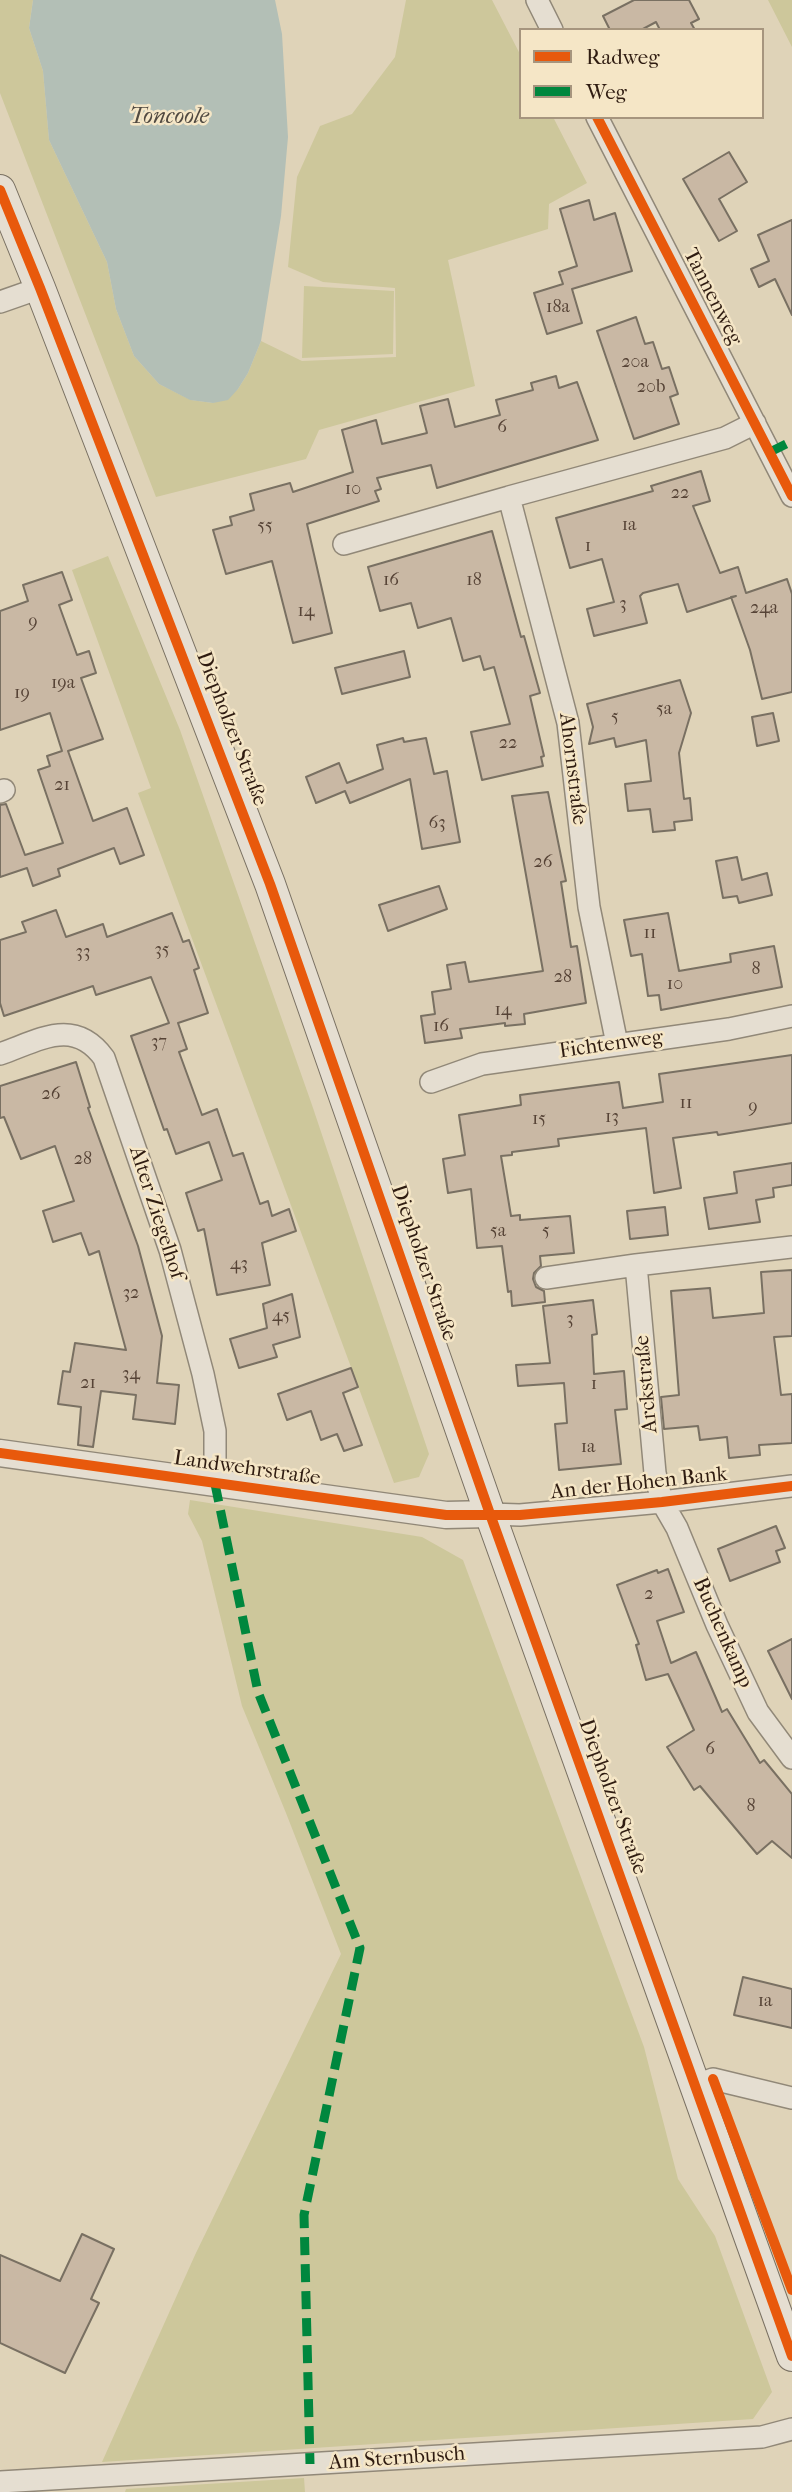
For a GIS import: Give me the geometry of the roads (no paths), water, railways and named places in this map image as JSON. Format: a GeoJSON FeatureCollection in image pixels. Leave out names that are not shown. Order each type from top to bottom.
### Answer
{"type":"FeatureCollection","features":[{"type":"Feature","properties":{"kind":"main road","name":"Diepholzer Straße"},"geometry":{"type":"LineString","coordinates":[[0,190],[270,884],[490,1514],[792,2356]]}},
{"type":"Feature","properties":{"kind":"street"},"geometry":{"type":"LineString","coordinates":[[537,0],[551,28]]}},
{"type":"Feature","properties":{"kind":"street","name":"Tannenweg"},"geometry":{"type":"LineString","coordinates":[[598,119],[792,496]]}},
{"type":"Feature","properties":{"kind":"street"},"geometry":{"type":"LineString","coordinates":[[0,302],[40,288]]}},
{"type":"Feature","properties":{"kind":"street"},"geometry":{"type":"LineString","coordinates":[[344,544],[725,438],[755,424]]}},
{"type":"Feature","properties":{"kind":"street","name":"Ahornstraße"},"geometry":{"type":"LineString","coordinates":[[509,497],[565,710],[589,907],[617,1044]]}},
{"type":"Feature","properties":{"kind":"street","name":"Fichtenweg"},"geometry":{"type":"LineString","coordinates":[[431,1082],[482,1064],[729,1029],[792,1016]]}},
{"type":"Feature","properties":{"kind":"street","name":"Alter Ziegelhof"},"geometry":{"type":"LineString","coordinates":[[0,1054],[64,1034],[81,1036],[94,1045],[104,1058],[170,1250],[203,1374],[215,1431],[215,1484]]}},
{"type":"Feature","properties":{"kind":"street"},"geometry":{"type":"LineString","coordinates":[[545,1278],[792,1247]]}},
{"type":"Feature","properties":{"kind":"street","name":"Arckstraße"},"geometry":{"type":"LineString","coordinates":[[635,1265],[655,1473],[662,1502]]}},
{"type":"Feature","properties":{"kind":"street","name":"Landwehrstraße"},"geometry":{"type":"LineString","coordinates":[[0,1453],[446,1515],[490,1514]]}},
{"type":"Feature","properties":{"kind":"street","name":"An der Hohen Bank"},"geometry":{"type":"LineString","coordinates":[[490,1514],[520,1515],[662,1502],[792,1486]]}},
{"type":"Feature","properties":{"kind":"street","name":"Buchenkamp"},"geometry":{"type":"LineString","coordinates":[[662,1502],[677,1528],[717,1625],[758,1713],[792,1758]]}},
{"type":"Feature","properties":{"kind":"street"},"geometry":{"type":"LineString","coordinates":[[696,2085],[713,2079],[792,2098]]}},
{"type":"Feature","properties":{"kind":"street","name":"Am Sternbusch"},"geometry":{"type":"LineString","coordinates":[[0,2482],[749,2437],[792,2428]]}},
{"type":"Feature","properties":{"kind":"water","name":"Toncoole"},"geometry":{"type":"Polygon","coordinates":[[[33,0],[275,0],[282,34],[288,137],[281,216],[261,341],[248,373],[228,400],[213,403],[190,400],[159,384],[134,356],[116,309],[107,262],[49,140],[43,71],[29,28],[33,0]]]}}]}
